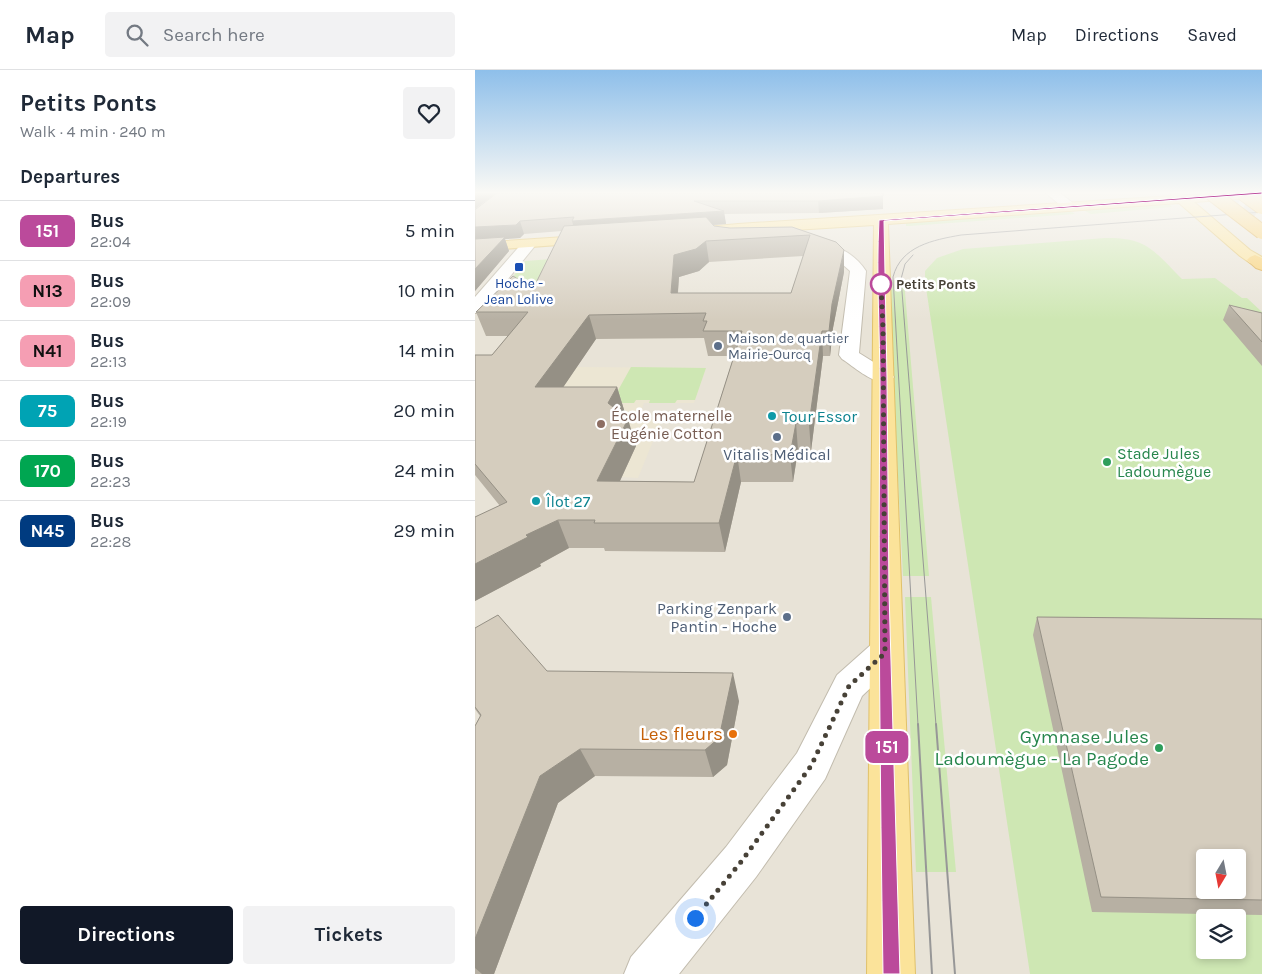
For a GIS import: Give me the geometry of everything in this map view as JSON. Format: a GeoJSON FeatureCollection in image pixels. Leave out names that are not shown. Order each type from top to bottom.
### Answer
{"type":"FeatureCollection","features":[{"type":"Feature","properties":{"kind":"main road"},"geometry":{"type":"LineString","coordinates":[[881,235],[884,377],[885,653],[891,974]]}},
{"type":"Feature","properties":{"kind":"main road"},"geometry":{"type":"LineString","coordinates":[[1226,235],[1260,262]]}},
{"type":"Feature","properties":{"kind":"main road"},"geometry":{"type":"LineString","coordinates":[[475,247],[609,238]]}},
{"type":"Feature","properties":{"kind":"street"},"geometry":{"type":"LineString","coordinates":[[717,235],[722,242],[728,243],[786,242],[810,244],[833,250],[848,258],[858,271],[849,355],[884,377]]}},
{"type":"Feature","properties":{"kind":"street"},"geometry":{"type":"LineString","coordinates":[[475,308],[529,244]]}},
{"type":"Feature","properties":{"kind":"street"},"geometry":{"type":"LineString","coordinates":[[648,974],[741,862],[811,766],[849,686],[885,653]]}},
{"type":"Feature","properties":{"kind":"shaded area"},"geometry":{"type":"Polygon","coordinates":[[[475,235],[1262,235],[1262,974],[475,974],[475,235]]]}},
{"type":"Feature","properties":{"kind":"shaded area","name":"École maternelle Eugénie Cotton"},"geometry":{"type":"Polygon","coordinates":[[[577,367],[706,368],[694,403],[644,403],[638,419],[662,419],[638,478],[621,477],[615,480],[544,412],[577,367]]]}},
{"type":"Feature","properties":{"kind":"green space","name":"Stade Jules Ladoumègue"},"geometry":{"type":"Polygon","coordinates":[[[1119,238],[1140,243],[1149,248],[1182,279],[1215,278],[1242,298],[1247,298],[1262,312],[1262,974],[1030,974],[925,281],[925,271],[937,258],[963,249],[1119,238]]]}},
{"type":"Feature","properties":{"kind":"green space"},"geometry":{"type":"Polygon","coordinates":[[[565,258],[545,290],[501,292],[525,261],[565,258]]]}},
{"type":"Feature","properties":{"kind":"green space"},"geometry":{"type":"Polygon","coordinates":[[[888,280],[904,280],[929,576],[903,576],[888,280]]]}},
{"type":"Feature","properties":{"kind":"green space"},"geometry":{"type":"Polygon","coordinates":[[[631,367],[706,368],[695,400],[677,400],[675,403],[649,403],[650,400],[636,400],[634,403],[611,403],[631,367]]]}},
{"type":"Feature","properties":{"kind":"green space"},"geometry":{"type":"Polygon","coordinates":[[[905,597],[931,597],[956,872],[916,872],[905,597]]]}},
{"type":"Feature","properties":{"kind":"building"},"geometry":{"type":"Polygon","coordinates":[[[559,235],[807,235],[706,241],[696,249],[674,255],[671,293],[791,293],[810,235],[816,235],[836,242],[844,250],[832,304],[829,331],[822,331],[809,424],[796,423],[790,455],[737,454],[719,523],[594,523],[595,520],[558,520],[526,535],[528,537],[475,564],[475,517],[507,502],[475,464],[475,355],[492,355],[528,312],[476,312],[513,276],[533,289],[559,235]],[[706,313],[589,315],[535,387],[617,387],[608,403],[628,419],[597,481],[694,482],[742,331],[703,331],[707,321],[703,321],[706,313]]]}},
{"type":"Feature","properties":{"kind":"building"},"geometry":{"type":"Polygon","coordinates":[[[505,237],[475,269],[475,239],[505,237]]]}},
{"type":"Feature","properties":{"kind":"building"},"geometry":{"type":"Polygon","coordinates":[[[1229,305],[1262,313],[1262,342],[1229,305]]]}},
{"type":"Feature","properties":{"kind":"building"},"geometry":{"type":"Polygon","coordinates":[[[498,615],[547,671],[733,673],[719,738],[705,750],[580,749],[540,776],[475,939],[475,726],[481,715],[475,707],[475,628],[498,615]]]}},
{"type":"Feature","properties":{"kind":"building","name":"Gymnase Jules Ladoumègue - La Pagode"},"geometry":{"type":"Polygon","coordinates":[[[1037,617],[1262,619],[1262,900],[1208,899],[1246,899],[1246,849],[1196,849],[1196,899],[1101,897],[1037,617]]]}},
{"type":"Feature","properties":{"kind":"tram line"},"geometry":{"type":"LineString","coordinates":[[918,725],[893,277],[897,266],[903,258],[919,246],[960,235]]}},
{"type":"Feature","properties":{"kind":"tram line"},"geometry":{"type":"LineString","coordinates":[[913,255],[905,264],[901,279],[936,725]]}},
{"type":"Feature","properties":{"kind":"tram line"},"geometry":{"type":"LineString","coordinates":[[918,724],[932,974]]}},
{"type":"Feature","properties":{"kind":"tram line"},"geometry":{"type":"LineString","coordinates":[[936,724],[955,974]]}},
{"type":"Feature","properties":{"kind":"bus line","name":"151"},"geometry":{"type":"LineString","coordinates":[[880,235],[884,377],[883,592],[891,974]]}},
{"type":"Feature","properties":{"kind":"place","name":"Hoche - Jean Lolive"},"geometry":{"type":"Point","coordinates":[519,267]}},
{"type":"Feature","properties":{"kind":"place","name":"Petits Ponts"},"geometry":{"type":"Point","coordinates":[881,284]}},
{"type":"Feature","properties":{"kind":"place","name":"Maison de quartier Mairie-Ourcq"},"geometry":{"type":"Point","coordinates":[718,346]}},
{"type":"Feature","properties":{"kind":"place","name":"Tour Essor"},"geometry":{"type":"Point","coordinates":[772,416]}},
{"type":"Feature","properties":{"kind":"place","name":"École maternelle Eugénie Cotton"},"geometry":{"type":"Point","coordinates":[601,424]}},
{"type":"Feature","properties":{"kind":"place","name":"Vitalis Médical"},"geometry":{"type":"Point","coordinates":[777,437]}},
{"type":"Feature","properties":{"kind":"place","name":"Stade Jules Ladoumègue"},"geometry":{"type":"Point","coordinates":[1107,462]}},
{"type":"Feature","properties":{"kind":"place","name":"Îlot 27"},"geometry":{"type":"Point","coordinates":[536,501]}},
{"type":"Feature","properties":{"kind":"place","name":"Parking Zenpark Pantin - Hoche"},"geometry":{"type":"Point","coordinates":[787,617]}},
{"type":"Feature","properties":{"kind":"place","name":"Les fleurs"},"geometry":{"type":"Point","coordinates":[733,734]}},
{"type":"Feature","properties":{"kind":"place","name":"Gymnase Jules Ladoumègue - La Pagode"},"geometry":{"type":"Point","coordinates":[1159,748]}},
{"type":"Feature","properties":{"kind":"route"},"geometry":{"type":"LineString","coordinates":[[695,918],[741,862],[811,766],[849,686],[885,653],[883,592],[884,413],[881,284]]}}]}
